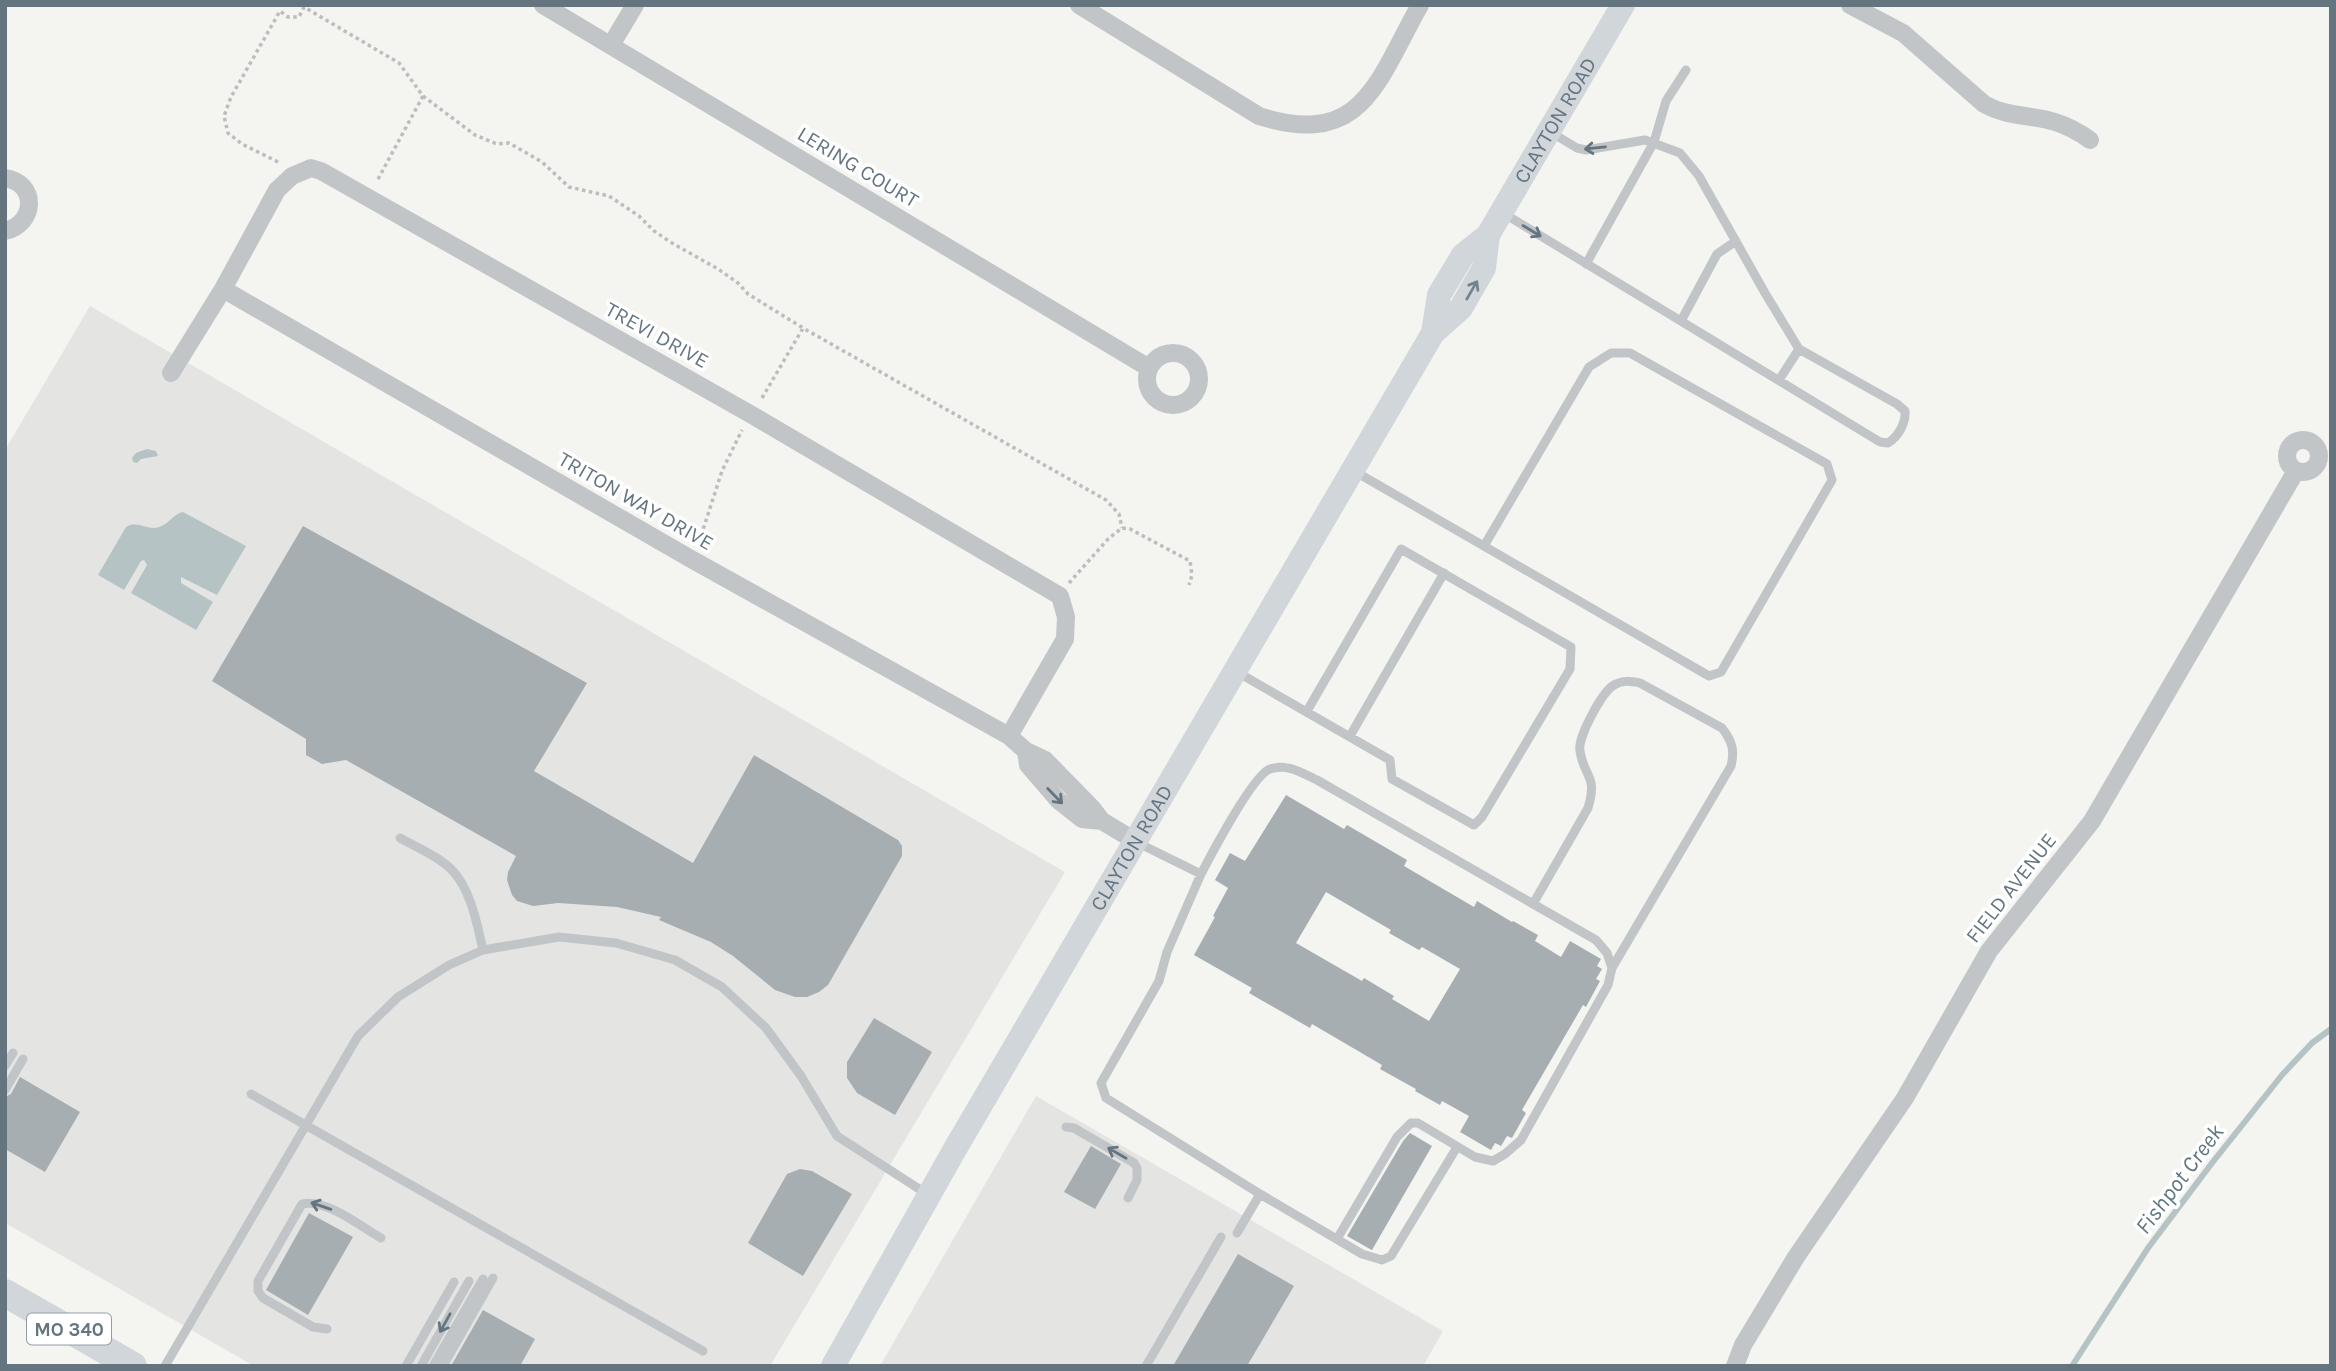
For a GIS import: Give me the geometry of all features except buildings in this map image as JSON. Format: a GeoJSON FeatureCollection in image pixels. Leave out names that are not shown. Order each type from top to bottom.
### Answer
{"type":"FeatureCollection","features":[{"type":"Feature","properties":{"kind":"main road","name":"CLAYTON ROAD"},"geometry":{"type":"LineString","coordinates":[[833,1366],[929,1195],[1433,333],[1461,308],[1484,268],[1488,235],[1617,7]]}},
{"type":"Feature","properties":{"kind":"main road","name":"MO 340"},"geometry":{"type":"LineString","coordinates":[[5,1293],[133,1366]]}},
{"type":"Feature","properties":{"kind":"street","name":"LERING COURT"},"geometry":{"type":"LineString","coordinates":[[543,5],[1149,368]]}},
{"type":"Feature","properties":{"kind":"street"},"geometry":{"type":"LineString","coordinates":[[611,45],[635,5]]}},
{"type":"Feature","properties":{"kind":"street"},"geometry":{"type":"LineString","coordinates":[[1079,5],[1259,116],[1278,122],[1303,123],[1330,122],[1357,109],[1373,90],[1420,5]]}},
{"type":"Feature","properties":{"kind":"street"},"geometry":{"type":"LineString","coordinates":[[1850,5],[1903,33],[1984,104],[1999,112],[2052,121],[2074,128],[2090,140]]}},
{"type":"Feature","properties":{"kind":"street","name":"TREVI DRIVE"},"geometry":{"type":"LineString","coordinates":[[171,373],[223,289],[277,190],[292,176],[311,168],[728,401],[1060,596],[1066,617],[1065,639],[1009,736]]}},
{"type":"Feature","properties":{"kind":"street"},"geometry":{"type":"LineString","coordinates":[[5,178],[25,189],[29,207],[21,224],[5,231]]}},
{"type":"Feature","properties":{"kind":"street","name":"TRITON WAY DRIVE"},"geometry":{"type":"LineString","coordinates":[[223,289],[691,559],[1009,736],[1026,751],[1028,765],[1058,800],[1082,819],[1101,821],[1137,842]]}},
{"type":"Feature","properties":{"kind":"street","name":"FIELD AVENUE"},"geometry":{"type":"LineString","coordinates":[[1735,1366],[1743,1345],[1796,1257],[1905,1098],[1989,951],[2092,821],[2296,471]]}},
{"type":"Feature","properties":{"kind":"lane"},"geometry":{"type":"LineString","coordinates":[[1586,264],[1649,141],[1665,101],[1686,70]]}},
{"type":"Feature","properties":{"kind":"lane"},"geometry":{"type":"LineString","coordinates":[[1501,212],[1880,442],[1888,443],[1893,440],[1906,419],[1905,411],[1897,404],[1799,349],[1699,176],[1680,153],[1649,141],[1586,150],[1577,148],[1549,131]]}},
{"type":"Feature","properties":{"kind":"lane"},"geometry":{"type":"LineString","coordinates":[[1681,321],[1717,254],[1736,241]]}},
{"type":"Feature","properties":{"kind":"lane"},"geometry":{"type":"LineString","coordinates":[[1779,380],[1799,349]]}},
{"type":"Feature","properties":{"kind":"lane"},"geometry":{"type":"LineString","coordinates":[[1352,470],[1709,676],[1721,672],[1832,480],[1827,464],[1630,353],[1611,353],[1589,368],[1484,546]]}},
{"type":"Feature","properties":{"kind":"lane"},"geometry":{"type":"LineString","coordinates":[[1236,671],[1391,760],[1392,779],[1474,825],[1482,817],[1570,669],[1572,647],[1401,549],[1307,711]]}},
{"type":"Feature","properties":{"kind":"lane"},"geometry":{"type":"LineString","coordinates":[[1350,736],[1444,573]]}},
{"type":"Feature","properties":{"kind":"lane"},"geometry":{"type":"LineString","coordinates":[[1337,1239],[1397,1137],[1411,1123],[1418,1123],[1475,1157],[1493,1161],[1521,1140],[1608,985],[1612,968],[1731,766],[1735,751],[1722,728],[1640,683],[1626,681],[1612,686],[1602,696],[1580,742],[1580,753],[1590,775],[1593,792],[1588,808],[1533,904]]}},
{"type":"Feature","properties":{"kind":"lane"},"geometry":{"type":"LineString","coordinates":[[1457,1147],[1391,1256],[1382,1260],[1374,1259],[1260,1194],[1106,1098],[1101,1083],[1159,981],[1167,952],[1201,874],[1260,777],[1267,770],[1285,767],[1317,780],[1596,940],[1608,953],[1612,968]]}},
{"type":"Feature","properties":{"kind":"lane"},"geometry":{"type":"LineString","coordinates":[[400,838],[450,868],[462,884],[476,920],[483,950]]}},
{"type":"Feature","properties":{"kind":"lane"},"geometry":{"type":"LineString","coordinates":[[1137,842],[1201,874]]}},
{"type":"Feature","properties":{"kind":"lane"},"geometry":{"type":"LineString","coordinates":[[164,1366],[358,1036],[398,997],[449,965],[483,950],[559,937],[616,943],[675,960],[722,987],[766,1028],[801,1076],[837,1136],[929,1195]]}},
{"type":"Feature","properties":{"kind":"lane"},"geometry":{"type":"LineString","coordinates":[[5,1066],[13,1053]]}},
{"type":"Feature","properties":{"kind":"lane"},"geometry":{"type":"LineString","coordinates":[[5,1090],[23,1059]]}},
{"type":"Feature","properties":{"kind":"lane"},"geometry":{"type":"LineString","coordinates":[[251,1094],[703,1351]]}},
{"type":"Feature","properties":{"kind":"lane"},"geometry":{"type":"LineString","coordinates":[[1066,1127],[1074,1128],[1134,1163],[1137,1180],[1128,1198]]}},
{"type":"Feature","properties":{"kind":"lane"},"geometry":{"type":"LineString","coordinates":[[1237,1233],[1260,1194]]}},
{"type":"Feature","properties":{"kind":"lane"},"geometry":{"type":"LineString","coordinates":[[327,1329],[313,1327],[263,1298],[258,1291],[258,1281],[302,1204],[312,1202],[324,1206],[381,1238]]}},
{"type":"Feature","properties":{"kind":"lane"},"geometry":{"type":"LineString","coordinates":[[1146,1366],[1221,1237]]}},
{"type":"Feature","properties":{"kind":"lane"},"geometry":{"type":"LineString","coordinates":[[443,1366],[493,1278]]}},
{"type":"Feature","properties":{"kind":"lane"},"geometry":{"type":"LineString","coordinates":[[433,1366],[483,1279]]}},
{"type":"Feature","properties":{"kind":"lane"},"geometry":{"type":"LineString","coordinates":[[421,1366],[469,1281]]}},
{"type":"Feature","properties":{"kind":"lane"},"geometry":{"type":"LineString","coordinates":[[406,1366],[454,1282]]}},
{"type":"Feature","properties":{"kind":"path"},"geometry":{"type":"LineString","coordinates":[[278,162],[242,144],[228,133],[224,116],[231,97],[279,11],[288,17],[299,17],[304,7],[398,63],[423,96],[475,135],[497,144],[509,143],[542,162],[569,187],[609,196],[672,243],[718,269],[748,294],[803,328],[1106,500],[1119,514],[1122,528]]}},
{"type":"Feature","properties":{"kind":"path"},"geometry":{"type":"LineString","coordinates":[[377,182],[423,96]]}},
{"type":"Feature","properties":{"kind":"path"},"geometry":{"type":"LineString","coordinates":[[759,403],[803,328]]}},
{"type":"Feature","properties":{"kind":"path"},"geometry":{"type":"LineString","coordinates":[[698,544],[722,471],[743,430]]}},
{"type":"Feature","properties":{"kind":"path"},"geometry":{"type":"LineString","coordinates":[[1067,586],[1109,538],[1122,528],[1130,529],[1190,561],[1192,575],[1189,585]]}},
{"type":"Feature","properties":{"kind":"shaded area"},"geometry":{"type":"Polygon","coordinates":[[[90,306],[1065,872],[770,1366],[254,1366],[5,1223],[5,450],[90,306]]]}},
{"type":"Feature","properties":{"kind":"shaded area"},"geometry":{"type":"Polygon","coordinates":[[[147,449],[156,451],[158,456],[133,462],[132,458],[136,453],[147,449]]]}},
{"type":"Feature","properties":{"kind":"shaded area"},"geometry":{"type":"Polygon","coordinates":[[[183,512],[246,546],[217,595],[181,577],[181,583],[213,602],[196,630],[131,593],[147,565],[144,560],[124,590],[98,575],[126,527],[159,527],[183,512]]]}},
{"type":"Feature","properties":{"kind":"shaded area"},"geometry":{"type":"Polygon","coordinates":[[[1036,1096],[1443,1331],[1423,1366],[880,1366],[1036,1096]]]}},
{"type":"Feature","properties":{"kind":"waterway","name":"Fishpot Creek"},"geometry":{"type":"LineString","coordinates":[[2072,1366],[2148,1248],[2212,1163],[2282,1075],[2312,1043],[2331,1029]]}}]}
